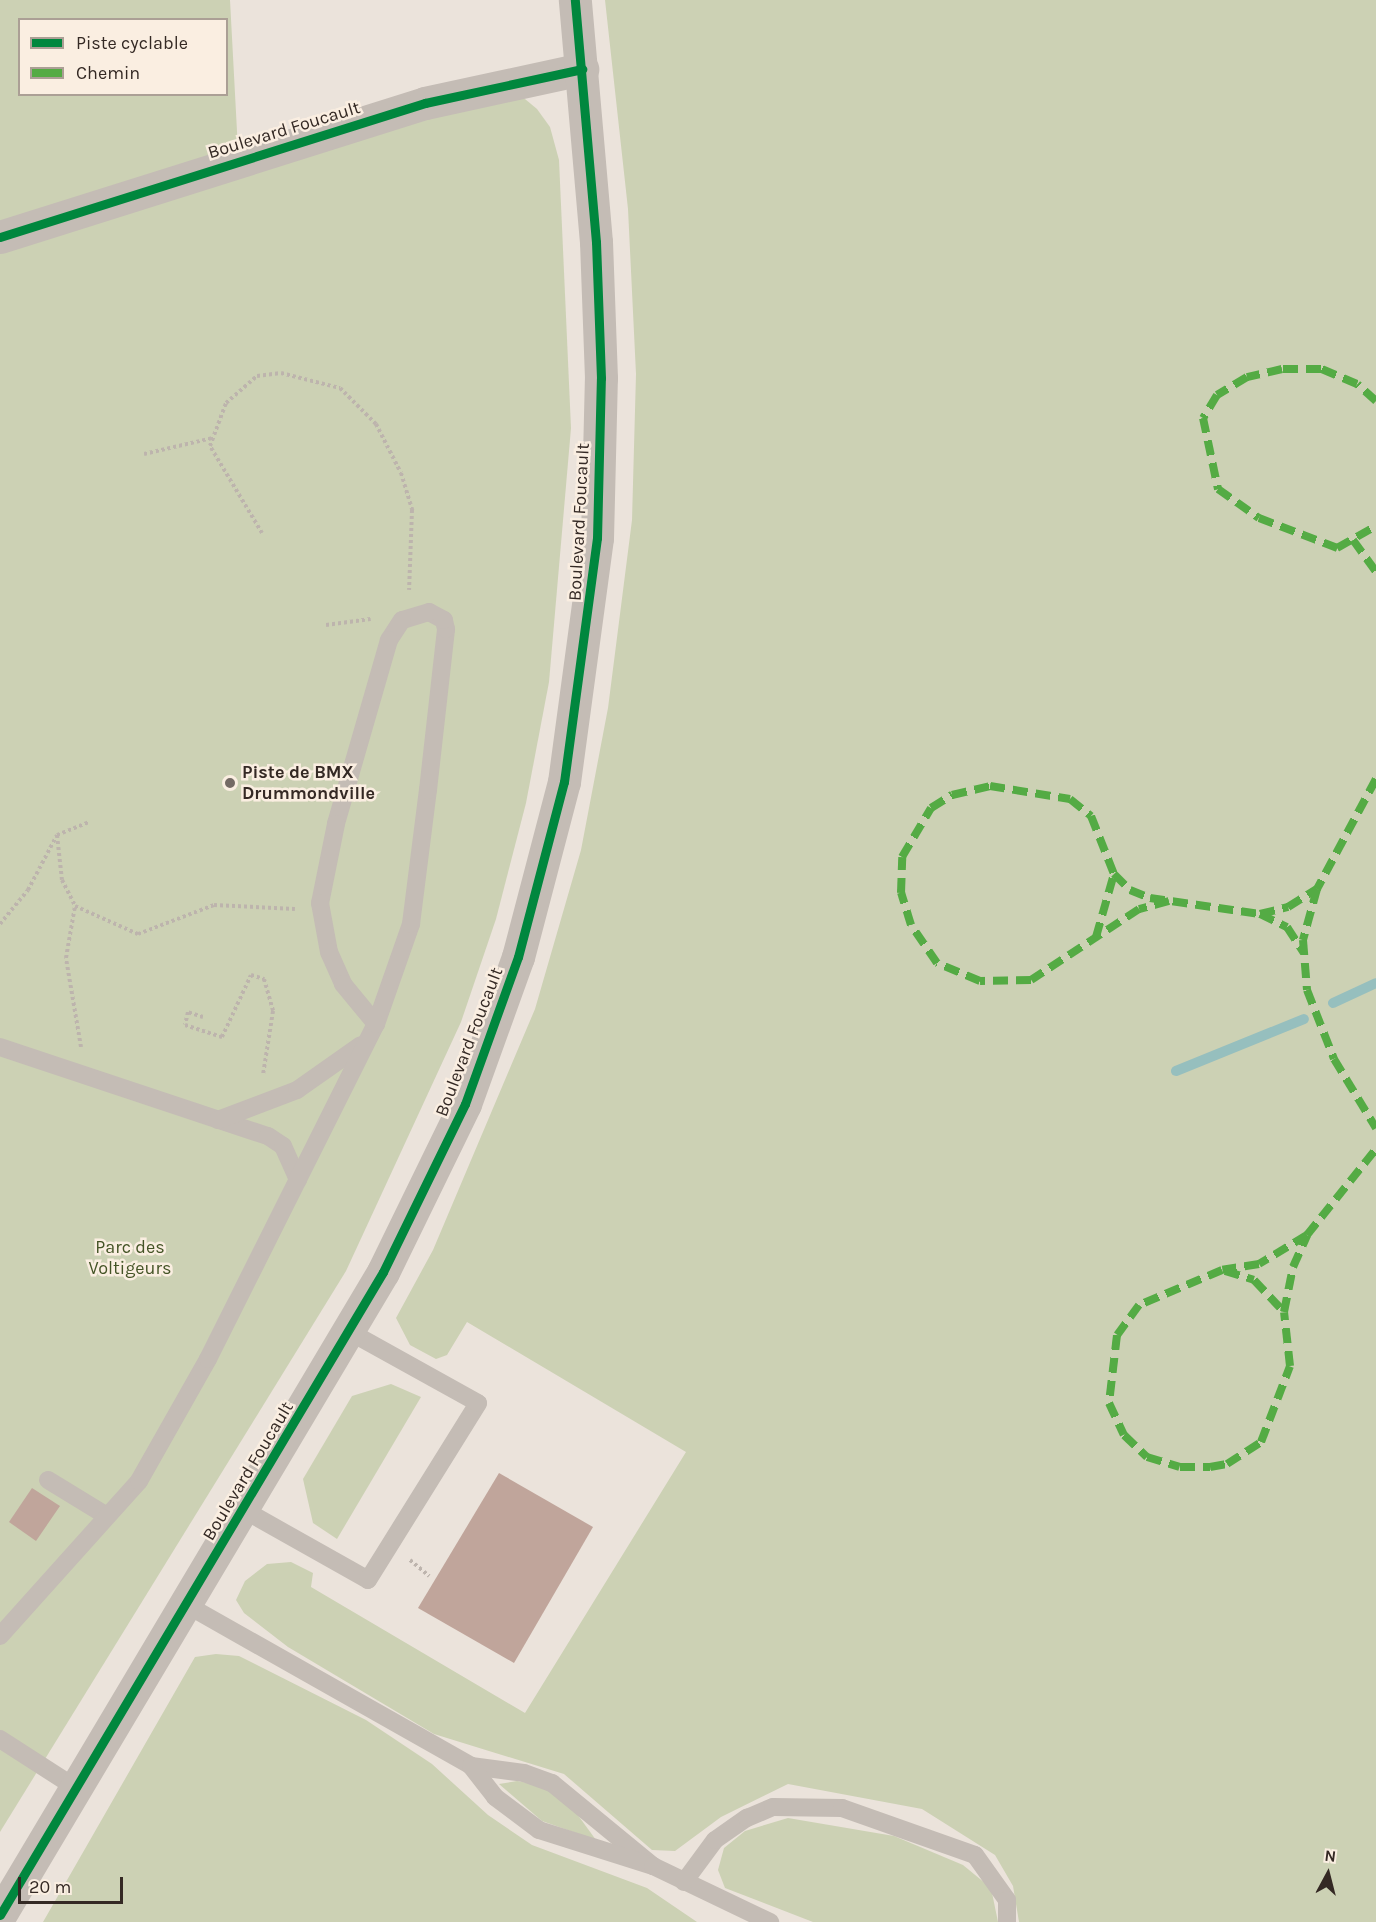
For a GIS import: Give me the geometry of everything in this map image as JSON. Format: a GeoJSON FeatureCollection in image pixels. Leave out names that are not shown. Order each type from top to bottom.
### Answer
{"type":"FeatureCollection","features":[{"type":"Feature","properties":{"kind":"street","name":"Boulevard Foucault"},"geometry":{"type":"LineString","coordinates":[[0,1915],[350,1332],[438,1165],[483,1057],[535,901],[564,782],[588,637],[600,463],[596,242],[575,0]]}},
{"type":"Feature","properties":{"kind":"street","name":"Boulevard Foucault"},"geometry":{"type":"LineString","coordinates":[[0,237],[425,103],[582,69]]}},
{"type":"Feature","properties":{"kind":"lane"},"geometry":{"type":"LineString","coordinates":[[0,1636],[107,1516],[151,1461],[298,1180],[372,1031],[411,924],[446,642],[444,620],[437,614],[411,614],[389,640],[336,824],[320,909],[329,952],[343,984],[372,1031]]}},
{"type":"Feature","properties":{"kind":"lane"},"geometry":{"type":"LineString","coordinates":[[218,1120],[264,1105],[326,1072],[372,1031]]}},
{"type":"Feature","properties":{"kind":"lane"},"geometry":{"type":"LineString","coordinates":[[0,1047],[218,1120],[283,1146],[298,1180]]}},
{"type":"Feature","properties":{"kind":"lane"},"geometry":{"type":"LineString","coordinates":[[244,1510],[368,1580],[478,1403],[350,1332]]}},
{"type":"Feature","properties":{"kind":"lane"},"geometry":{"type":"LineString","coordinates":[[48,1480],[107,1516]]}},
{"type":"Feature","properties":{"kind":"lane"},"geometry":{"type":"LineString","coordinates":[[187,1605],[471,1766],[524,1773],[552,1783],[653,1866]]}},
{"type":"Feature","properties":{"kind":"lane"},"geometry":{"type":"LineString","coordinates":[[0,1739],[76,1788]]}},
{"type":"Feature","properties":{"kind":"lane"},"geometry":{"type":"LineString","coordinates":[[471,1766],[495,1797],[539,1830],[653,1866],[770,1922]]}},
{"type":"Feature","properties":{"kind":"lane"},"geometry":{"type":"LineString","coordinates":[[684,1882],[715,1840],[747,1818],[773,1807],[842,1808],[975,1855],[1007,1900],[1007,1922]]}},
{"type":"Feature","properties":{"kind":"path"},"geometry":{"type":"LineString","coordinates":[[262,534],[210,446],[225,403],[257,376],[281,373],[340,388],[376,424],[401,473],[412,510],[409,592]]}},
{"type":"Feature","properties":{"kind":"path"},"geometry":{"type":"LineString","coordinates":[[144,454],[213,438]]}},
{"type":"Feature","properties":{"kind":"path"},"geometry":{"type":"LineString","coordinates":[[0,924],[28,891],[57,835],[89,822]]}},
{"type":"Feature","properties":{"kind":"path"},"geometry":{"type":"LineString","coordinates":[[57,835],[62,880],[75,906],[66,958],[85,1077]]}},
{"type":"Feature","properties":{"kind":"path"},"geometry":{"type":"LineString","coordinates":[[75,906],[138,934],[214,905],[320,909]]}},
{"type":"Feature","properties":{"kind":"path"},"geometry":{"type":"LineString","coordinates":[[202,1017],[188,1012],[185,1025],[222,1037],[251,975],[264,979],[273,1011],[260,1092],[264,1105]]}},
{"type":"Feature","properties":{"kind":"path"},"geometry":{"type":"LineString","coordinates":[[427,1570],[429,1576]]}},
{"type":"Feature","properties":{"kind":"green space"},"geometry":{"type":"Polygon","coordinates":[[[0,0],[230,0],[238,150],[0,225],[0,0]]]}},
{"type":"Feature","properties":{"kind":"green space"},"geometry":{"type":"Polygon","coordinates":[[[605,0],[1376,0],[1376,1922],[1019,1922],[1013,1886],[995,1855],[922,1809],[788,1784],[721,1817],[675,1851],[652,1850],[564,1774],[434,1734],[288,1647],[244,1613],[236,1600],[245,1581],[267,1564],[291,1562],[313,1573],[311,1587],[525,1713],[686,1452],[467,1322],[447,1355],[436,1359],[410,1345],[396,1318],[433,1250],[535,1009],[581,850],[608,708],[632,520],[636,374],[628,209],[605,0]]]}},
{"type":"Feature","properties":{"kind":"green space","name":"Parc des Voltigeurs"},"geometry":{"type":"Polygon","coordinates":[[[503,96],[525,99],[537,109],[550,127],[559,160],[571,428],[549,682],[526,803],[496,919],[461,1022],[346,1271],[0,1832],[0,246],[503,96]]]}},
{"type":"Feature","properties":{"kind":"green space"},"geometry":{"type":"Polygon","coordinates":[[[391,1384],[421,1397],[337,1539],[313,1523],[303,1479],[352,1396],[391,1384]]]}},
{"type":"Feature","properties":{"kind":"green space"},"geometry":{"type":"Polygon","coordinates":[[[216,1654],[239,1656],[366,1720],[432,1764],[488,1815],[532,1845],[647,1888],[697,1922],[43,1922],[195,1657],[216,1654]]]}},
{"type":"Feature","properties":{"kind":"green space"},"geometry":{"type":"Polygon","coordinates":[[[517,1781],[540,1785],[572,1807],[596,1840],[542,1821],[499,1784],[517,1781]]]}},
{"type":"Feature","properties":{"kind":"green space"},"geometry":{"type":"Polygon","coordinates":[[[788,1818],[894,1836],[963,1865],[991,1888],[998,1922],[813,1922],[725,1888],[718,1870],[724,1848],[745,1831],[788,1818]]]}},
{"type":"Feature","properties":{"kind":"building"},"geometry":{"type":"Polygon","coordinates":[[[499,1473],[593,1527],[514,1663],[418,1608],[499,1473]]]}},
{"type":"Feature","properties":{"kind":"building"},"geometry":{"type":"Polygon","coordinates":[[[32,1488],[60,1506],[36,1541],[9,1522],[32,1488]]]}},
{"type":"Feature","properties":{"kind":"waterway"},"geometry":{"type":"LineString","coordinates":[[1333,1003],[1376,983]]}},
{"type":"Feature","properties":{"kind":"waterway"},"geometry":{"type":"LineString","coordinates":[[1176,1071],[1304,1019]]}},
{"type":"Feature","properties":{"kind":"marked path"},"geometry":{"type":"LineString","coordinates":[[1376,401],[1357,384],[1321,369],[1282,369],[1247,377],[1217,395],[1203,418],[1218,489],[1259,518],[1337,548],[1376,526]]}},
{"type":"Feature","properties":{"kind":"marked path"},"geometry":{"type":"LineString","coordinates":[[1353,540],[1376,572]]}},
{"type":"Feature","properties":{"kind":"marked path"},"geometry":{"type":"LineString","coordinates":[[1376,779],[1317,889],[1303,940],[1307,990],[1334,1059],[1376,1128]]}},
{"type":"Feature","properties":{"kind":"marked path"},"geometry":{"type":"LineString","coordinates":[[1169,901],[1139,909],[1031,980],[980,981],[937,963],[911,925],[901,893],[902,857],[931,808],[952,795],[990,786],[1070,799],[1091,816],[1114,874],[1130,890],[1150,898],[1260,914],[1287,927],[1303,952]]}},
{"type":"Feature","properties":{"kind":"marked path"},"geometry":{"type":"LineString","coordinates":[[1096,937],[1114,874]]}},
{"type":"Feature","properties":{"kind":"marked path"},"geometry":{"type":"LineString","coordinates":[[1260,914],[1288,907],[1317,889]]}},
{"type":"Feature","properties":{"kind":"marked path"},"geometry":{"type":"LineString","coordinates":[[1307,1235],[1259,1264],[1222,1270],[1139,1305],[1117,1335],[1109,1403],[1124,1435],[1147,1457],[1180,1467],[1210,1467],[1227,1464],[1261,1442],[1290,1366],[1284,1312],[1293,1267],[1307,1235],[1376,1149]]}},
{"type":"Feature","properties":{"kind":"marked path"},"geometry":{"type":"LineString","coordinates":[[1225,1271],[1254,1280],[1284,1312]]}},
{"type":"Feature","properties":{"kind":"cycle path"},"geometry":{"type":"LineString","coordinates":[[0,1915],[383,1272],[465,1104],[518,957],[564,782],[597,538],[601,378],[596,242],[575,0]]}},
{"type":"Feature","properties":{"kind":"cycle path"},"geometry":{"type":"LineString","coordinates":[[0,237],[425,103],[582,69]]}},
{"type":"Feature","properties":{"kind":"place","name":"Piste de BMX Drummondville"},"geometry":{"type":"Point","coordinates":[230,783]}}]}
